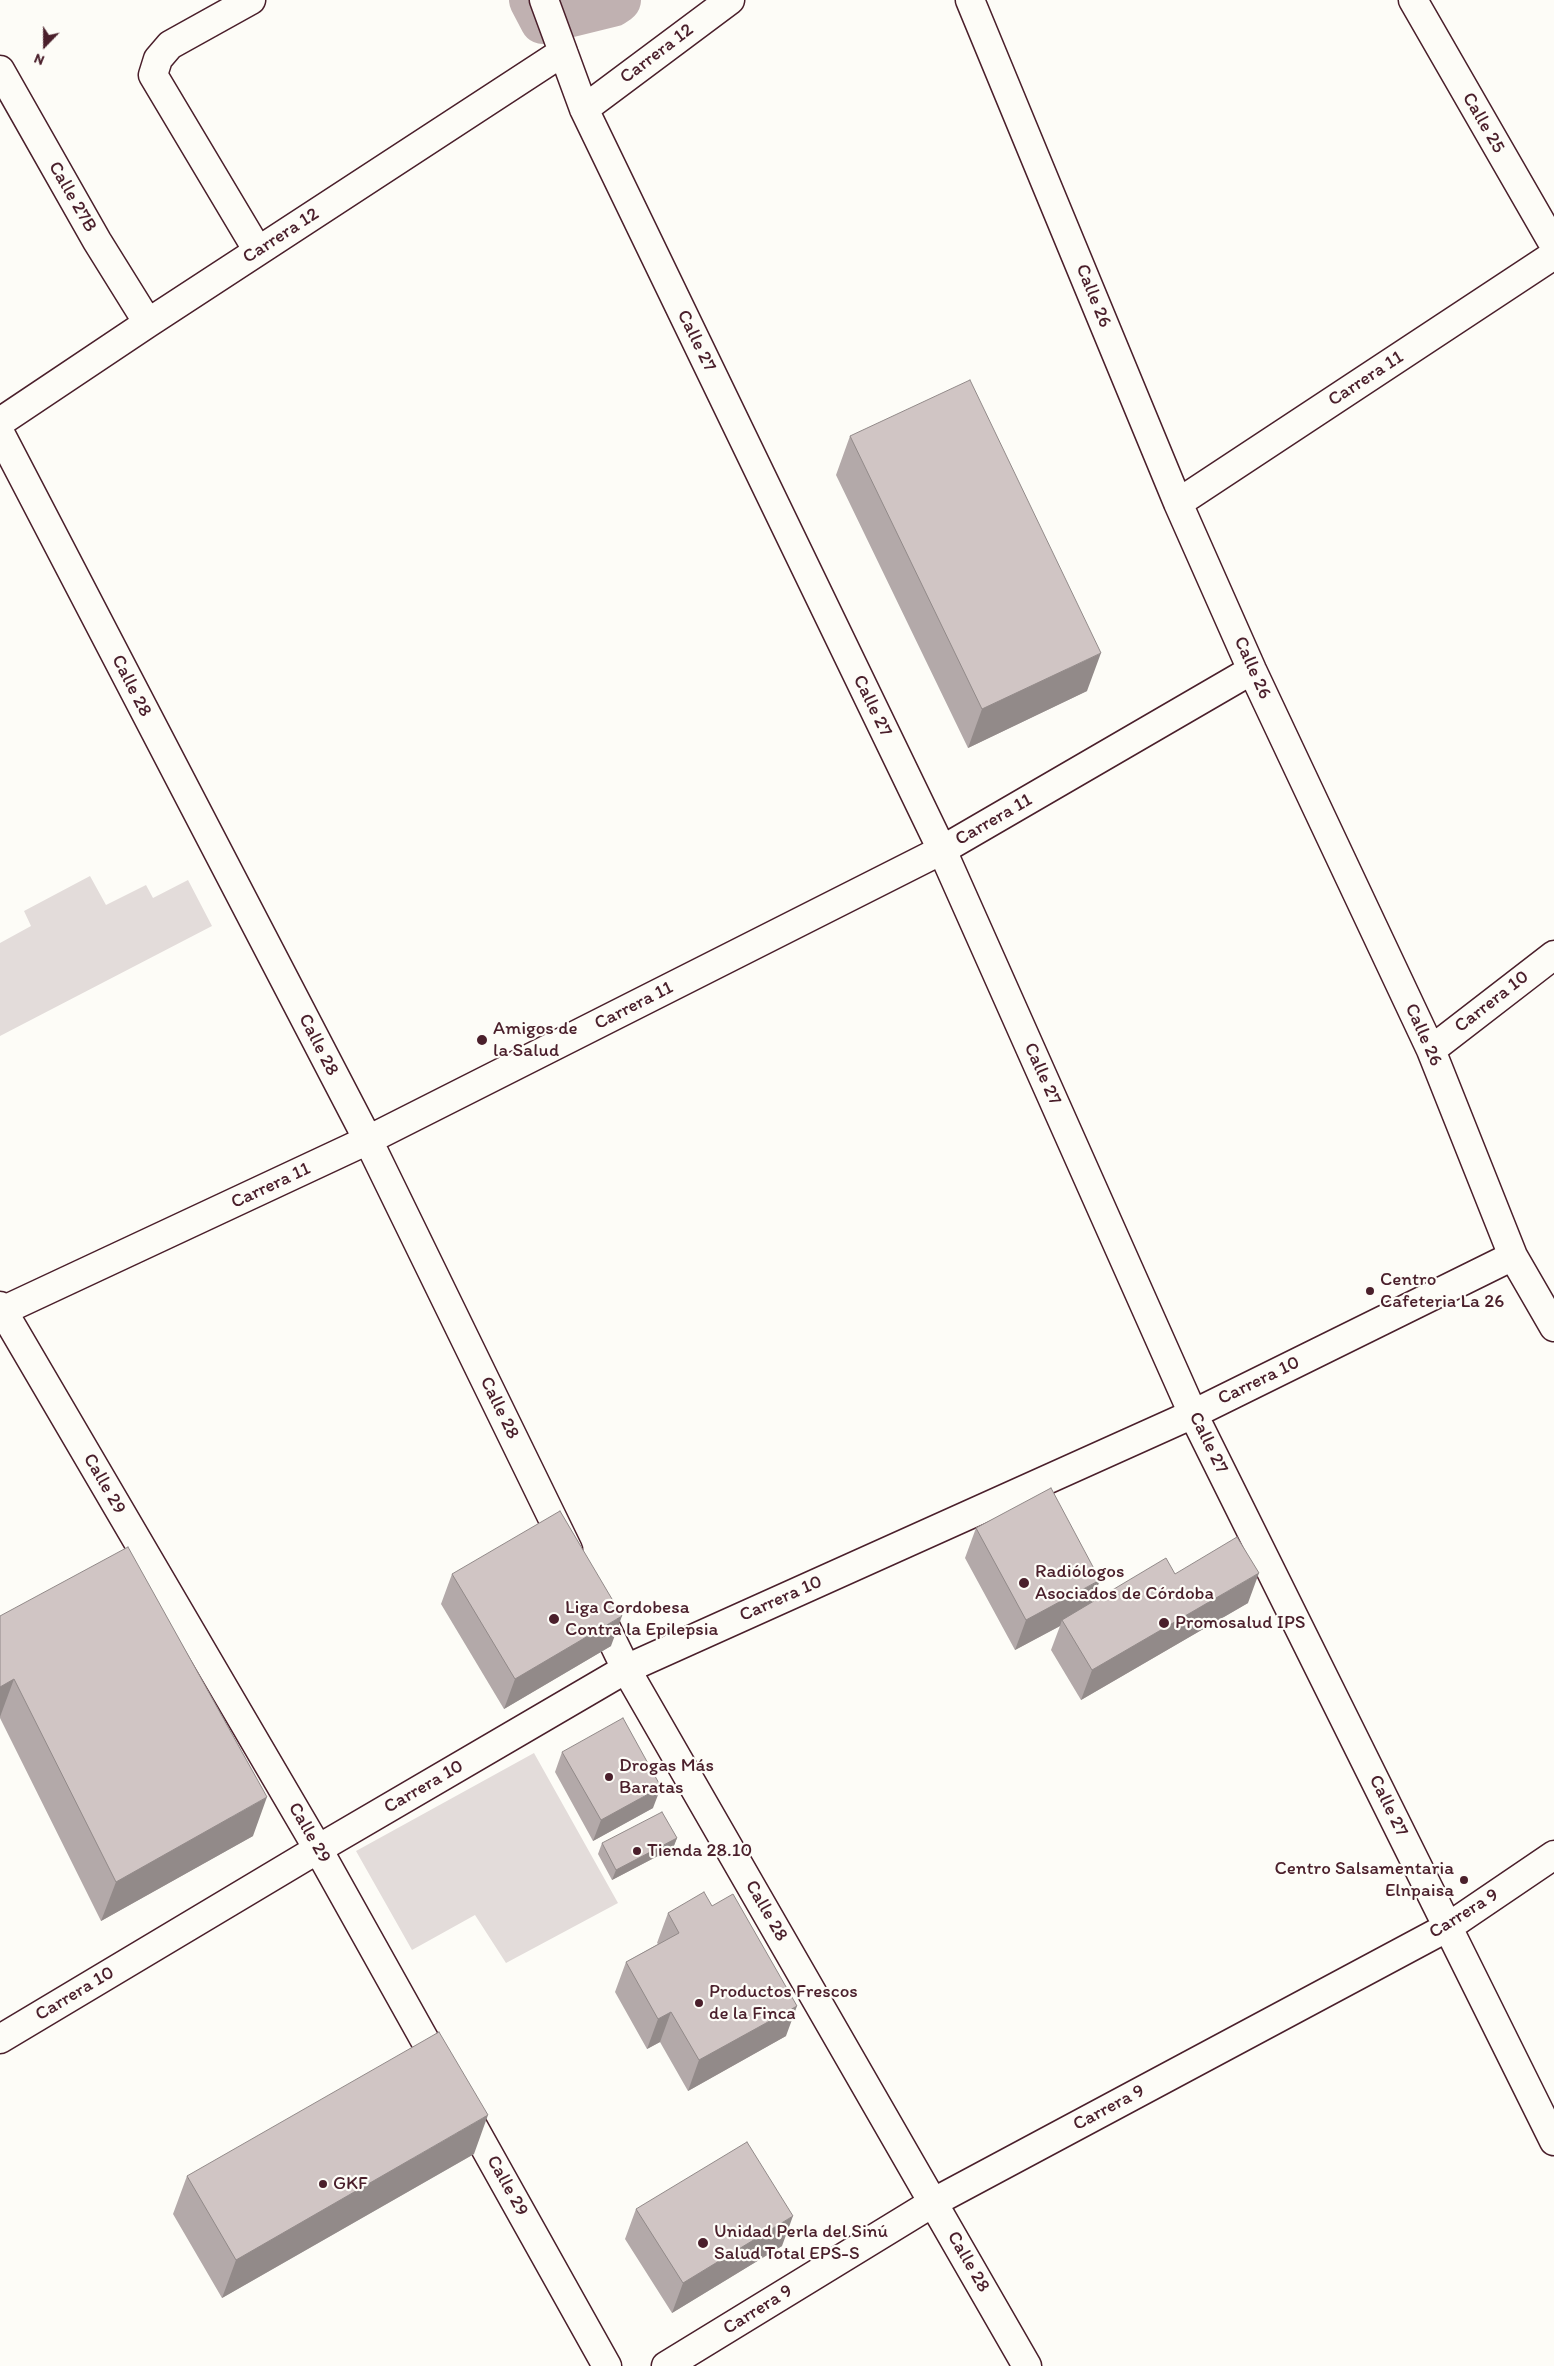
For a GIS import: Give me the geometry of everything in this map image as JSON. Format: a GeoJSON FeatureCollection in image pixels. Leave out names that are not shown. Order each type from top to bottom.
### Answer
{"type":"FeatureCollection","features":[{"type":"Feature","properties":{"kind":"street"},"geometry":{"type":"LineString","coordinates":[[251,0],[170,46],[158,58],[153,74],[258,251]]}},
{"type":"Feature","properties":{"kind":"street","name":"Carrera 12"},"geometry":{"type":"LineString","coordinates":[[584,108],[730,0]]}},
{"type":"Feature","properties":{"kind":"street","name":"Calle 26"},"geometry":{"type":"LineString","coordinates":[[970,0],[1178,503],[1252,670],[1430,1050],[1513,1256],[1554,1327]]}},
{"type":"Feature","properties":{"kind":"street","name":"Calle 25"},"geometry":{"type":"LineString","coordinates":[[1413,0],[1554,245]]}},
{"type":"Feature","properties":{"kind":"street","name":"Calle 27"},"geometry":{"type":"LineString","coordinates":[[544,1],[584,108],[942,850],[1193,1414],[1554,2141]]}},
{"type":"Feature","properties":{"kind":"street","name":"Carrera 12"},"geometry":{"type":"LineString","coordinates":[[0,422],[258,251],[560,44]]}},
{"type":"Feature","properties":{"kind":"street","name":"Calle 27B"},"geometry":{"type":"LineString","coordinates":[[0,70],[97,241],[148,323]]}},
{"type":"Feature","properties":{"kind":"street","name":"Carrera 11"},"geometry":{"type":"LineString","coordinates":[[1178,503],[1554,255]]}},
{"type":"Feature","properties":{"kind":"street","name":"Calle 28"},"geometry":{"type":"LineString","coordinates":[[0,433],[368,1140],[626,1669],[1027,2366]]}},
{"type":"Feature","properties":{"kind":"street","name":"Carrera 11"},"geometry":{"type":"LineString","coordinates":[[1,1310],[368,1140],[942,850],[1252,670]]}},
{"type":"Feature","properties":{"kind":"street","name":"Carrera 10"},"geometry":{"type":"LineString","coordinates":[[1430,1050],[1554,955]]}},
{"type":"Feature","properties":{"kind":"street","name":"Carrera 10"},"geometry":{"type":"LineString","coordinates":[[0,2039],[318,1849],[626,1669],[1193,1414],[1513,1256]]}},
{"type":"Feature","properties":{"kind":"street","name":"Calle 29"},"geometry":{"type":"LineString","coordinates":[[1,1310],[318,1849],[607,2366]]}},
{"type":"Feature","properties":{"kind":"street","name":"Carrera 9"},"geometry":{"type":"LineString","coordinates":[[666,2366],[934,2202],[1448,1926],[1554,1855]]}},
{"type":"Feature","properties":{"kind":"shaded area"},"geometry":{"type":"Polygon","coordinates":[[[90,876],[106,905],[146,885],[153,898],[188,880],[212,926],[0,1036],[0,943],[31,926],[24,911],[90,876]]]}},
{"type":"Feature","properties":{"kind":"shaded area"},"geometry":{"type":"Polygon","coordinates":[[[534,1753],[618,1903],[506,1963],[475,1915],[412,1950],[356,1851],[534,1753]]]}},
{"type":"Feature","properties":{"kind":"building"},"geometry":{"type":"Polygon","coordinates":[[[970,380],[1101,653],[982,709],[850,436],[970,380]]]}},
{"type":"Feature","properties":{"kind":"building"},"geometry":{"type":"Polygon","coordinates":[[[1051,1488],[1100,1580],[1026,1620],[976,1528],[1051,1488]]]}},
{"type":"Feature","properties":{"kind":"building"},"geometry":{"type":"Polygon","coordinates":[[[560,1511],[622,1616],[515,1679],[452,1574],[560,1511]]]}},
{"type":"Feature","properties":{"kind":"building"},"geometry":{"type":"Polygon","coordinates":[[[1237,1537],[1259,1573],[1092,1670],[1062,1620],[1166,1558],[1175,1574],[1237,1537]]]}},
{"type":"Feature","properties":{"kind":"building"},"geometry":{"type":"Polygon","coordinates":[[[128,1547],[267,1797],[116,1882],[14,1679],[0,1687],[0,1616],[128,1547]]]}},
{"type":"Feature","properties":{"kind":"building"},"geometry":{"type":"Polygon","coordinates":[[[623,1718],[661,1787],[601,1820],[562,1752],[623,1718]]]}},
{"type":"Feature","properties":{"kind":"building"},"geometry":{"type":"Polygon","coordinates":[[[662,1812],[677,1838],[616,1870],[602,1843],[662,1812]]]}},
{"type":"Feature","properties":{"kind":"building"},"geometry":{"type":"Polygon","coordinates":[[[704,1892],[712,1906],[733,1894],[797,2006],[699,2060],[671,2012],[658,2019],[626,1962],[679,1933],[668,1913],[704,1892]]]}},
{"type":"Feature","properties":{"kind":"building"},"geometry":{"type":"Polygon","coordinates":[[[439,2032],[488,2115],[236,2260],[187,2176],[439,2032]]]}},
{"type":"Feature","properties":{"kind":"building"},"geometry":{"type":"Polygon","coordinates":[[[747,2142],[793,2216],[683,2283],[636,2209],[747,2142]]]}},
{"type":"Feature","properties":{"kind":"waterway"},"geometry":{"type":"LineString","coordinates":[[532,0],[543,21],[612,4],[618,0]]}},
{"type":"Feature","properties":{"kind":"place","name":"Amigos de la Salud"},"geometry":{"type":"Point","coordinates":[482,1040]}},
{"type":"Feature","properties":{"kind":"place","name":"Centro Cafeteria La 26"},"geometry":{"type":"Point","coordinates":[1370,1291]}},
{"type":"Feature","properties":{"kind":"place","name":"Radiólogos Asociados de Córdoba"},"geometry":{"type":"Point","coordinates":[1024,1583]}},
{"type":"Feature","properties":{"kind":"place","name":"Liga Cordobesa Contra la Epilepsia"},"geometry":{"type":"Point","coordinates":[554,1619]}},
{"type":"Feature","properties":{"kind":"place","name":"Promosalud IPS"},"geometry":{"type":"Point","coordinates":[1164,1623]}},
{"type":"Feature","properties":{"kind":"place","name":"Drogas Más Baratas"},"geometry":{"type":"Point","coordinates":[609,1777]}},
{"type":"Feature","properties":{"kind":"place","name":"Tienda 28.10"},"geometry":{"type":"Point","coordinates":[637,1851]}},
{"type":"Feature","properties":{"kind":"place","name":"Centro Salsamentaria Elnpaisa"},"geometry":{"type":"Point","coordinates":[1464,1880]}},
{"type":"Feature","properties":{"kind":"place","name":"Productos Frescos de la Finca"},"geometry":{"type":"Point","coordinates":[699,2003]}},
{"type":"Feature","properties":{"kind":"place","name":"GKF"},"geometry":{"type":"Point","coordinates":[323,2184]}},
{"type":"Feature","properties":{"kind":"place","name":"Unidad Perla del Sinú Salud Total EPS-S"},"geometry":{"type":"Point","coordinates":[703,2243]}}]}
